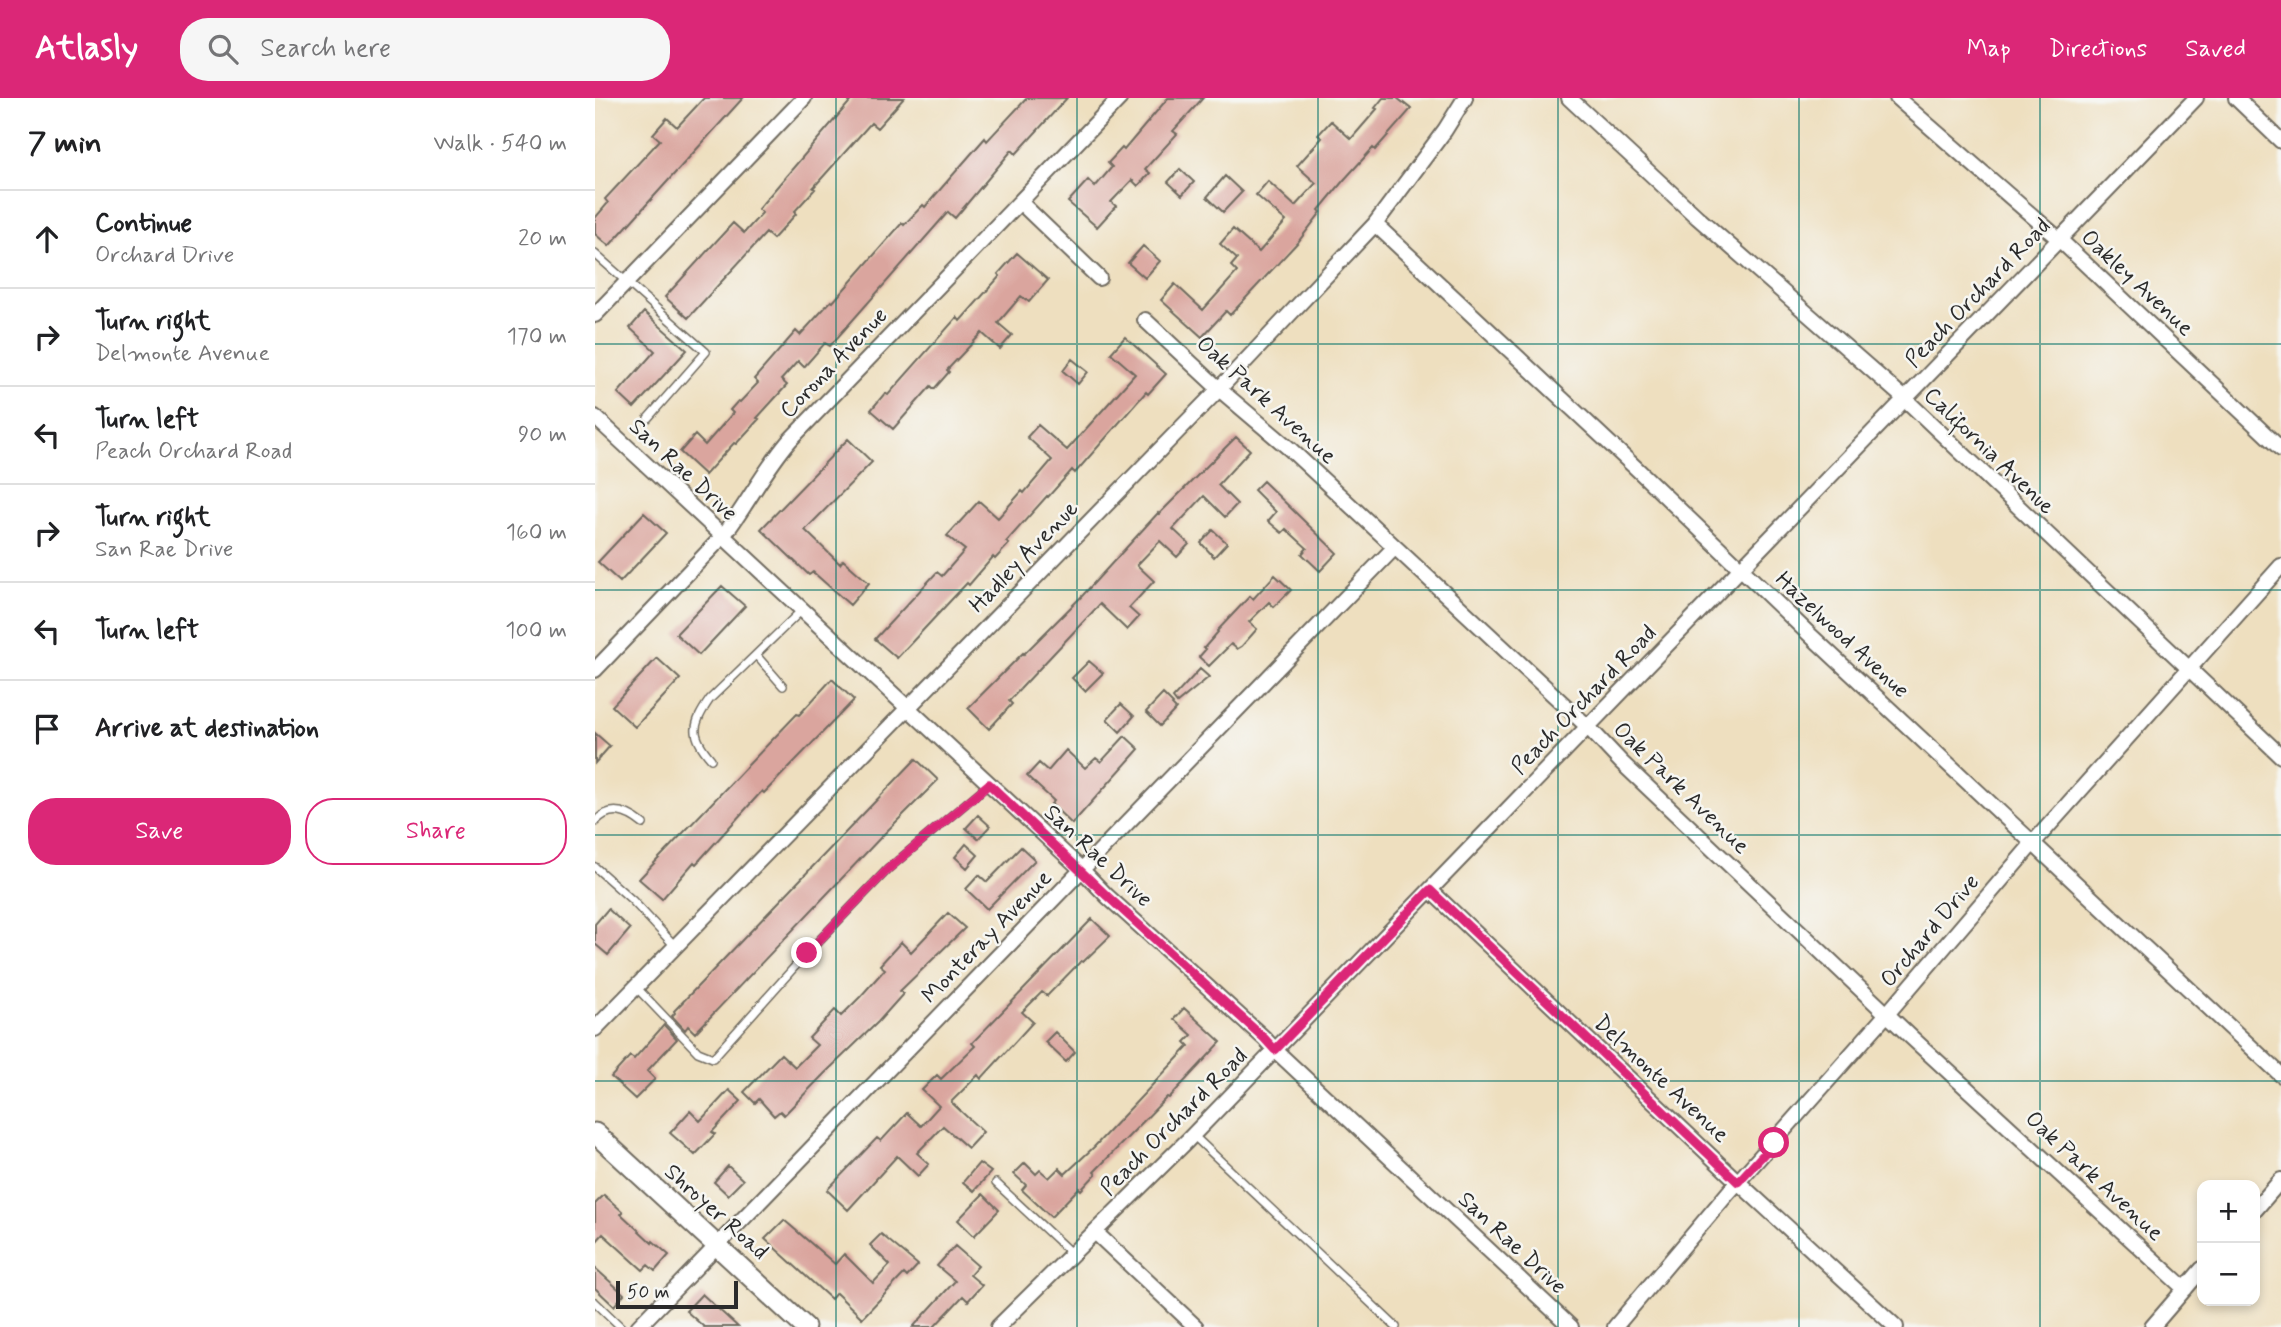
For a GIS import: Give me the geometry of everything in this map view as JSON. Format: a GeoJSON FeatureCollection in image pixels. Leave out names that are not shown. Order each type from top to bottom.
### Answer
{"type":"FeatureCollection","features":[{"type":"Feature","properties":{"kind":"main road","name":"Shroyer Road"},"geometry":{"type":"LineString","coordinates":[[595,1133],[806,1327]]}},
{"type":"Feature","properties":{"kind":"street"},"geometry":{"type":"LineString","coordinates":[[595,315],[804,98]]}},
{"type":"Feature","properties":{"kind":"street","name":"Corona Avenue"},"geometry":{"type":"LineString","coordinates":[[595,670],[723,537],[737,519],[770,463],[790,440],[1120,98]]}},
{"type":"Feature","properties":{"kind":"street","name":"Hadley Avenue"},"geometry":{"type":"LineString","coordinates":[[595,1029],[1219,389],[1375,225],[1445,130],[1465,98]]}},
{"type":"Feature","properties":{"kind":"street","name":"California Avenue"},"geometry":{"type":"LineString","coordinates":[[1569,98],[1697,217],[1905,400],[2281,756]]}},
{"type":"Feature","properties":{"kind":"street","name":"Oakley Avenue"},"geometry":{"type":"LineString","coordinates":[[1897,98],[2060,240],[2281,449]]}},
{"type":"Feature","properties":{"kind":"street","name":"Peach Orchard Road"},"geometry":{"type":"LineString","coordinates":[[998,1327],[1193,1135],[2196,98]]}},
{"type":"Feature","properties":{"kind":"street"},"geometry":{"type":"LineString","coordinates":[[2235,98],[2281,141]]}},
{"type":"Feature","properties":{"kind":"street"},"geometry":{"type":"LineString","coordinates":[[1020,202],[1099,278]]}},
{"type":"Feature","properties":{"kind":"street","name":"Hazelwood Avenue"},"geometry":{"type":"LineString","coordinates":[[1375,225],[2281,1075]]}},
{"type":"Feature","properties":{"kind":"street","name":"Oak Park Avenue"},"geometry":{"type":"LineString","coordinates":[[1145,320],[1219,389],[1291,450],[1588,727],[1621,762],[1887,1014],[2185,1289]]}},
{"type":"Feature","properties":{"kind":"street","name":"San Rae Drive"},"geometry":{"type":"LineString","coordinates":[[595,417],[1571,1327]]}},
{"type":"Feature","properties":{"kind":"street","name":"Monteray Avenue"},"geometry":{"type":"LineString","coordinates":[[638,1327],[1395,547]]}},
{"type":"Feature","properties":{"kind":"street","name":"Orchard Drive"},"geometry":{"type":"LineString","coordinates":[[1615,1327],[2033,842],[2281,566]]}},
{"type":"Feature","properties":{"kind":"street","name":"Delmonte Avenue"},"geometry":{"type":"LineString","coordinates":[[1430,890],[1738,1182],[1896,1327]]}},
{"type":"Feature","properties":{"kind":"street"},"geometry":{"type":"LineString","coordinates":[[2260,1204],[2281,1180]]}},
{"type":"Feature","properties":{"kind":"street"},"geometry":{"type":"LineString","coordinates":[[1095,1232],[1196,1327]]}},
{"type":"Feature","properties":{"kind":"street"},"geometry":{"type":"LineString","coordinates":[[2152,1327],[2197,1275]]}},
{"type":"Feature","properties":{"kind":"lane"},"geometry":{"type":"LineString","coordinates":[[595,254],[706,352],[648,418]]}},
{"type":"Feature","properties":{"kind":"lane"},"geometry":{"type":"LineString","coordinates":[[711,759],[696,737],[699,715],[710,699],[802,610]]}},
{"type":"Feature","properties":{"kind":"lane"},"geometry":{"type":"LineString","coordinates":[[756,654],[783,686]]}},
{"type":"Feature","properties":{"kind":"lane"},"geometry":{"type":"LineString","coordinates":[[636,987],[698,1052],[713,1058],[807,953],[888,869],[989,784]]}},
{"type":"Feature","properties":{"kind":"lane"},"geometry":{"type":"LineString","coordinates":[[595,822],[607,811],[619,811],[643,824]]}},
{"type":"Feature","properties":{"kind":"lane"},"geometry":{"type":"LineString","coordinates":[[595,867],[632,900],[675,946]]}},
{"type":"Feature","properties":{"kind":"lane"},"geometry":{"type":"LineString","coordinates":[[1193,1135],[1396,1327]]}},
{"type":"Feature","properties":{"kind":"lane"},"geometry":{"type":"LineString","coordinates":[[996,1183],[1073,1254]]}},
{"type":"Feature","properties":{"kind":"lane"},"geometry":{"type":"LineString","coordinates":[[595,1302],[621,1327]]}},
{"type":"Feature","properties":{"kind":"building"},"geometry":{"type":"Polygon","coordinates":[[[704,98],[743,98],[609,246],[595,234],[595,218],[608,203],[605,199],[660,140],[653,134],[667,118],[677,127],[704,98]]]}},
{"type":"Feature","properties":{"kind":"building"},"geometry":{"type":"Polygon","coordinates":[[[853,98],[904,98],[877,128],[871,123],[813,188],[815,189],[794,212],[796,214],[773,239],[766,233],[688,318],[665,297],[733,223],[744,233],[762,213],[758,209],[853,98]]]}},
{"type":"Feature","properties":{"kind":"building"},"geometry":{"type":"Polygon","coordinates":[[[1027,98],[1067,98],[1016,154],[1012,150],[955,218],[948,212],[830,346],[825,343],[804,367],[798,361],[781,380],[787,385],[757,418],[759,419],[705,475],[680,452],[695,435],[705,445],[733,413],[730,410],[758,383],[754,379],[796,331],[800,335],[831,301],[833,302],[902,223],[904,225],[923,205],[925,207],[985,138],[987,141],[1027,98]]]}},
{"type":"Feature","properties":{"kind":"building"},"geometry":{"type":"Polygon","coordinates":[[[1168,98],[1203,98],[1173,131],[1177,134],[1145,169],[1150,173],[1138,186],[1132,180],[1111,202],[1116,206],[1097,227],[1068,202],[1088,180],[1095,187],[1112,167],[1108,163],[1122,148],[1124,150],[1168,98]]]}},
{"type":"Feature","properties":{"kind":"building"},"geometry":{"type":"Polygon","coordinates":[[[1383,98],[1397,98],[1411,109],[1343,181],[1298,242],[1230,315],[1226,311],[1202,337],[1161,300],[1175,284],[1203,310],[1237,272],[1231,266],[1237,259],[1220,244],[1233,229],[1259,252],[1286,221],[1256,195],[1268,181],[1295,206],[1316,183],[1297,166],[1322,138],[1318,135],[1331,121],[1351,139],[1383,98]]]}},
{"type":"Feature","properties":{"kind":"building"},"geometry":{"type":"Polygon","coordinates":[[[1180,169],[1194,182],[1182,195],[1168,182],[1180,169]]]}},
{"type":"Feature","properties":{"kind":"building"},"geometry":{"type":"Polygon","coordinates":[[[1225,176],[1242,192],[1223,212],[1207,197],[1225,176]]]}},
{"type":"Feature","properties":{"kind":"building"},"geometry":{"type":"Polygon","coordinates":[[[1143,246],[1160,261],[1145,278],[1128,263],[1143,246]]]}},
{"type":"Feature","properties":{"kind":"building"},"geometry":{"type":"Polygon","coordinates":[[[1017,253],[1048,280],[1029,302],[1021,296],[998,323],[1012,335],[1000,349],[982,333],[947,370],[949,372],[934,389],[931,386],[893,429],[871,410],[885,393],[888,395],[957,317],[960,321],[1017,253]]]}},
{"type":"Feature","properties":{"kind":"building"},"geometry":{"type":"Polygon","coordinates":[[[644,312],[687,350],[634,408],[618,393],[655,351],[630,328],[644,312]]]}},
{"type":"Feature","properties":{"kind":"building"},"geometry":{"type":"Polygon","coordinates":[[[1125,337],[1166,374],[1148,394],[1146,392],[1075,473],[1072,470],[1047,496],[1006,542],[1009,544],[995,559],[993,557],[969,585],[967,583],[897,658],[875,639],[937,572],[942,576],[965,550],[947,536],[979,501],[998,518],[1052,460],[1027,437],[1038,425],[1067,450],[1135,374],[1111,353],[1125,337]]]}},
{"type":"Feature","properties":{"kind":"building"},"geometry":{"type":"Polygon","coordinates":[[[1072,359],[1088,372],[1078,384],[1063,371],[1072,359]]]}},
{"type":"Feature","properties":{"kind":"building"},"geometry":{"type":"Polygon","coordinates":[[[1236,437],[1250,450],[1218,485],[1237,504],[1225,517],[1204,496],[1173,529],[1189,544],[1177,557],[1160,541],[1137,565],[1154,581],[1129,608],[1139,617],[1127,630],[1100,604],[1009,701],[1012,704],[989,729],[968,708],[1083,595],[1158,513],[1236,437]]]}},
{"type":"Feature","properties":{"kind":"building"},"geometry":{"type":"Polygon","coordinates":[[[848,439],[872,462],[805,530],[840,564],[843,560],[869,583],[850,605],[813,572],[809,575],[761,529],[848,439]]]}},
{"type":"Feature","properties":{"kind":"building"},"geometry":{"type":"Polygon","coordinates":[[[1263,481],[1337,553],[1320,571],[1302,554],[1307,548],[1286,529],[1282,533],[1268,521],[1276,512],[1254,490],[1263,481]]]}},
{"type":"Feature","properties":{"kind":"building"},"geometry":{"type":"Polygon","coordinates":[[[644,513],[666,533],[620,582],[598,562],[644,513]]]}},
{"type":"Feature","properties":{"kind":"building"},"geometry":{"type":"Polygon","coordinates":[[[1213,530],[1227,543],[1214,557],[1201,543],[1213,530]]]}},
{"type":"Feature","properties":{"kind":"building"},"geometry":{"type":"Polygon","coordinates":[[[1275,575],[1291,590],[1274,607],[1269,602],[1249,622],[1257,629],[1242,646],[1237,649],[1231,644],[1209,666],[1199,657],[1206,649],[1204,648],[1250,596],[1253,599],[1275,575]]]}},
{"type":"Feature","properties":{"kind":"building"},"geometry":{"type":"Polygon","coordinates":[[[722,586],[745,606],[699,655],[676,634],[722,586]]]}},
{"type":"Feature","properties":{"kind":"building"},"geometry":{"type":"Polygon","coordinates":[[[657,658],[680,679],[635,727],[612,706],[657,658]]]}},
{"type":"Feature","properties":{"kind":"building"},"geometry":{"type":"Polygon","coordinates":[[[1089,661],[1103,673],[1085,691],[1072,678],[1089,661]]]}},
{"type":"Feature","properties":{"kind":"building"},"geometry":{"type":"Polygon","coordinates":[[[1200,669],[1209,677],[1177,703],[1173,698],[1200,669]]]}},
{"type":"Feature","properties":{"kind":"building"},"geometry":{"type":"Polygon","coordinates":[[[832,679],[854,700],[764,793],[762,791],[662,899],[639,879],[832,679]]]}},
{"type":"Feature","properties":{"kind":"building"},"geometry":{"type":"Polygon","coordinates":[[[1163,694],[1176,709],[1160,726],[1146,712],[1163,694]]]}},
{"type":"Feature","properties":{"kind":"building"},"geometry":{"type":"Polygon","coordinates":[[[1121,704],[1134,716],[1120,732],[1107,719],[1121,704]]]}},
{"type":"Feature","properties":{"kind":"building"},"geometry":{"type":"Polygon","coordinates":[[[595,733],[610,746],[595,763],[595,733]]]}},
{"type":"Feature","properties":{"kind":"building"},"geometry":{"type":"Polygon","coordinates":[[[1125,736],[1139,749],[1072,824],[1051,804],[1054,801],[1027,776],[1039,763],[1048,771],[1066,750],[1085,768],[1096,758],[1101,762],[1125,736]]]}},
{"type":"Feature","properties":{"kind":"building"},"geometry":{"type":"Polygon","coordinates":[[[916,759],[938,780],[695,1033],[688,1026],[685,1030],[672,1016],[674,1011],[916,759]]]}},
{"type":"Feature","properties":{"kind":"building"},"geometry":{"type":"Polygon","coordinates":[[[978,815],[990,826],[978,839],[966,828],[978,815]]]}},
{"type":"Feature","properties":{"kind":"building"},"geometry":{"type":"Polygon","coordinates":[[[966,844],[978,855],[967,868],[955,857],[966,844]]]}},
{"type":"Feature","properties":{"kind":"building"},"geometry":{"type":"Polygon","coordinates":[[[1021,847],[1035,860],[987,909],[966,889],[979,875],[987,882],[1021,847]]]}},
{"type":"Feature","properties":{"kind":"building"},"geometry":{"type":"Polygon","coordinates":[[[608,909],[630,929],[608,955],[595,944],[595,924],[608,909]]]}},
{"type":"Feature","properties":{"kind":"building"},"geometry":{"type":"Polygon","coordinates":[[[948,913],[965,928],[900,991],[903,994],[878,1022],[784,1115],[780,1111],[774,1116],[759,1099],[755,1103],[744,1092],[781,1054],[795,1067],[817,1045],[809,1038],[835,1010],[841,1016],[860,997],[885,969],[880,965],[901,942],[911,952],[948,913]]]}},
{"type":"Feature","properties":{"kind":"building"},"geometry":{"type":"Polygon","coordinates":[[[1092,919],[1110,936],[1047,996],[1042,992],[1022,1012],[1033,1022],[981,1079],[978,1075],[951,1102],[983,1132],[968,1148],[943,1126],[917,1153],[929,1164],[918,1176],[897,1156],[848,1210],[827,1190],[877,1138],[881,1141],[907,1113],[921,1126],[939,1106],[922,1090],[937,1075],[941,1079],[975,1046],[972,1043],[1092,919]]]}},
{"type":"Feature","properties":{"kind":"building"},"geometry":{"type":"Polygon","coordinates":[[[1184,1008],[1221,1042],[1094,1172],[1096,1174],[1081,1190],[1079,1188],[1051,1217],[1022,1190],[1026,1185],[1014,1174],[1025,1163],[1036,1174],[1040,1170],[1049,1178],[1059,1168],[1065,1174],[1094,1147],[1189,1046],[1185,1042],[1192,1035],[1174,1019],[1184,1008]]]}},
{"type":"Feature","properties":{"kind":"building"},"geometry":{"type":"Polygon","coordinates":[[[664,1025],[677,1039],[647,1071],[655,1079],[635,1099],[611,1077],[630,1056],[634,1059],[664,1025]]]}},
{"type":"Feature","properties":{"kind":"building"},"geometry":{"type":"Polygon","coordinates":[[[1055,1032],[1075,1052],[1066,1062],[1045,1042],[1055,1032]]]}},
{"type":"Feature","properties":{"kind":"building"},"geometry":{"type":"Polygon","coordinates":[[[729,1090],[741,1101],[695,1155],[670,1133],[690,1111],[700,1121],[729,1090]]]}},
{"type":"Feature","properties":{"kind":"building"},"geometry":{"type":"Polygon","coordinates":[[[979,1163],[991,1172],[974,1191],[963,1182],[979,1163]]]}},
{"type":"Feature","properties":{"kind":"building"},"geometry":{"type":"Polygon","coordinates":[[[728,1166],[743,1180],[728,1195],[714,1182],[728,1166]]]}},
{"type":"Feature","properties":{"kind":"building"},"geometry":{"type":"Polygon","coordinates":[[[983,1194],[999,1210],[974,1236],[958,1220],[983,1194]]]}},
{"type":"Feature","properties":{"kind":"building"},"geometry":{"type":"Polygon","coordinates":[[[604,1195],[652,1243],[653,1241],[669,1255],[655,1271],[648,1265],[643,1270],[603,1234],[595,1243],[595,1204],[604,1195]]]}},
{"type":"Feature","properties":{"kind":"building"},"geometry":{"type":"Polygon","coordinates":[[[784,1220],[835,1264],[844,1254],[873,1283],[890,1265],[870,1245],[881,1234],[918,1265],[907,1277],[904,1274],[862,1318],[836,1293],[831,1299],[765,1239],[784,1220]]]}},
{"type":"Feature","properties":{"kind":"building"},"geometry":{"type":"Polygon","coordinates":[[[955,1246],[978,1266],[970,1275],[982,1285],[968,1301],[963,1296],[934,1327],[913,1327],[955,1281],[937,1266],[955,1246]]]}},
{"type":"Feature","properties":{"kind":"building"},"geometry":{"type":"Polygon","coordinates":[[[595,1268],[624,1294],[614,1306],[595,1288],[595,1268]]]}},
{"type":"Feature","properties":{"kind":"building"},"geometry":{"type":"Polygon","coordinates":[[[702,1294],[738,1327],[704,1327],[686,1311],[702,1294]]]}},
{"type":"Feature","properties":{"kind":"route"},"geometry":{"type":"LineString","coordinates":[[807,953],[888,869],[989,784],[1275,1050],[1430,890],[1738,1182],[1774,1143]]}}]}
